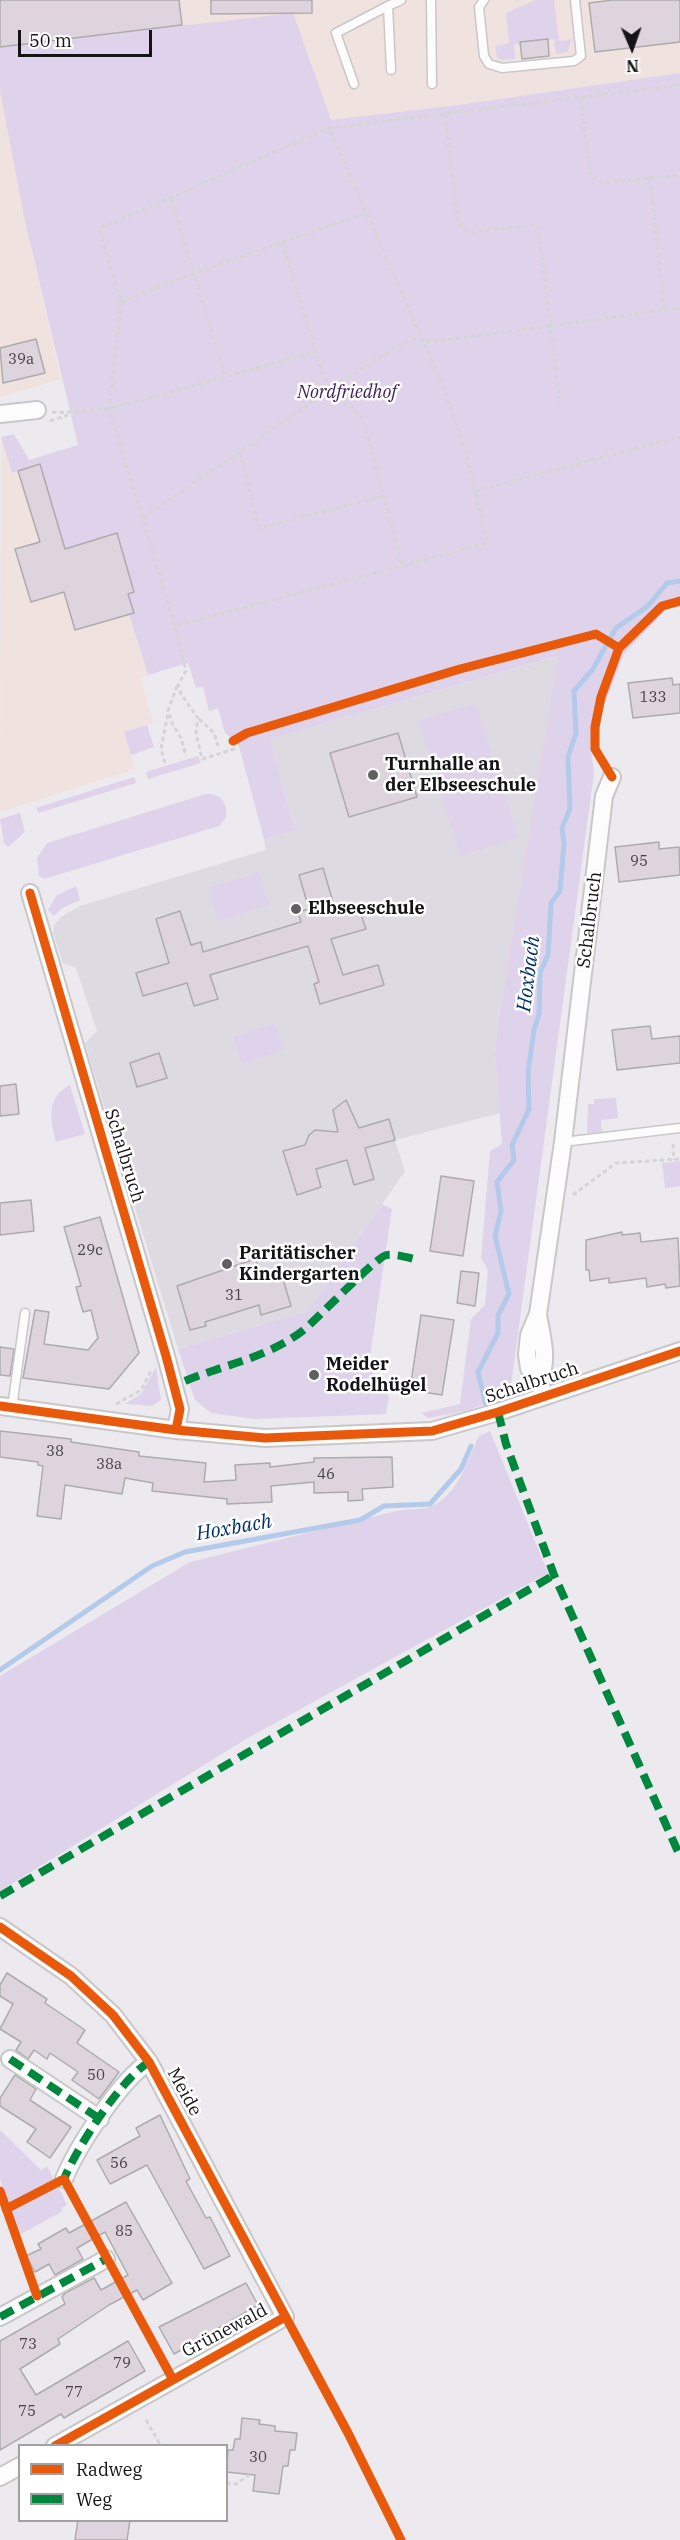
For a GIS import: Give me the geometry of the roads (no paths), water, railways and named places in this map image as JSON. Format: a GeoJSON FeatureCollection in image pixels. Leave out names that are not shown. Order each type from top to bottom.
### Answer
{"type":"FeatureCollection","features":[{"type":"Feature","properties":{"kind":"street"},"geometry":{"type":"LineString","coordinates":[[0,414],[37,410]]}},
{"type":"Feature","properties":{"kind":"street","name":"Schalbruch"},"geometry":{"type":"LineString","coordinates":[[541,1389],[529,1368],[530,1335],[538,1314],[563,1142],[604,796],[612,777]]}},
{"type":"Feature","properties":{"kind":"street","name":"Schalbruch"},"geometry":{"type":"LineString","coordinates":[[30,893],[166,1356],[180,1409],[176,1430]]}},
{"type":"Feature","properties":{"kind":"street","name":"Schalbruch"},"geometry":{"type":"LineString","coordinates":[[6,1407],[176,1430],[265,1438],[432,1431],[498,1412],[541,1389],[680,1351]]}},
{"type":"Feature","properties":{"kind":"street","name":"Meide"},"geometry":{"type":"LineString","coordinates":[[0,1927],[71,1976],[113,2015],[149,2062],[285,2317]]}},
{"type":"Feature","properties":{"kind":"street"},"geometry":{"type":"LineString","coordinates":[[10,2059],[100,2119]]}},
{"type":"Feature","properties":{"kind":"street"},"geometry":{"type":"LineString","coordinates":[[64,2179],[75,2152],[139,2067],[149,2062]]}},
{"type":"Feature","properties":{"kind":"street"},"geometry":{"type":"LineString","coordinates":[[0,2317],[106,2259]]}},
{"type":"Feature","properties":{"kind":"street","name":"Grünewald"},"geometry":{"type":"LineString","coordinates":[[58,2444],[285,2317]]}},
{"type":"Feature","properties":{"kind":"street"},"geometry":{"type":"LineString","coordinates":[[0,2477],[18,2467]]}},
{"type":"Feature","properties":{"kind":"lane"},"geometry":{"type":"LineString","coordinates":[[354,84],[336,33],[401,0]]}},
{"type":"Feature","properties":{"kind":"lane"},"geometry":{"type":"LineString","coordinates":[[430,0],[432,84]]}},
{"type":"Feature","properties":{"kind":"lane"},"geometry":{"type":"LineString","coordinates":[[484,0],[479,7],[484,56],[489,64],[502,68],[574,61],[580,56],[575,0]]}},
{"type":"Feature","properties":{"kind":"lane"},"geometry":{"type":"LineString","coordinates":[[388,6],[392,70]]}},
{"type":"Feature","properties":{"kind":"lane"},"geometry":{"type":"LineString","coordinates":[[563,1142],[680,1128]]}},
{"type":"Feature","properties":{"kind":"lane"},"geometry":{"type":"LineString","coordinates":[[6,1407],[25,1313]]}},
{"type":"Feature","properties":{"kind":"waterway","name":"Hoxbach"},"geometry":{"type":"LineString","coordinates":[[486,1405],[478,1372],[498,1333],[498,1315],[509,1294],[495,1236],[501,1211],[497,1182],[514,1160],[512,1145],[529,1109],[528,1073],[534,1030],[539,1014],[540,973],[548,955],[551,903],[560,891],[564,843],[562,828],[570,809],[568,757],[576,733],[574,691],[593,669],[616,628],[648,606],[667,583],[680,581]]}},
{"type":"Feature","properties":{"kind":"waterway","name":"Hoxbach"},"geometry":{"type":"LineString","coordinates":[[0,1670],[152,1566],[185,1552],[360,1520],[384,1506],[430,1504],[461,1469],[471,1446]]}},
{"type":"Feature","properties":{"kind":"place","name":"Turnhalle an der Elbseeschule"},"geometry":{"type":"Point","coordinates":[373,775]}},
{"type":"Feature","properties":{"kind":"place","name":"Elbseeschule"},"geometry":{"type":"Point","coordinates":[296,909]}},
{"type":"Feature","properties":{"kind":"place","name":"Paritätischer Kindergarten"},"geometry":{"type":"Point","coordinates":[227,1264]}},
{"type":"Feature","properties":{"kind":"place","name":"Meider Rodelhügel"},"geometry":{"type":"Point","coordinates":[314,1375]}},
{"type":"Feature","properties":{"kind":"park label","name":"Nordfriedhof"},"geometry":{"type":"Point","coordinates":[347,393]}}]}
